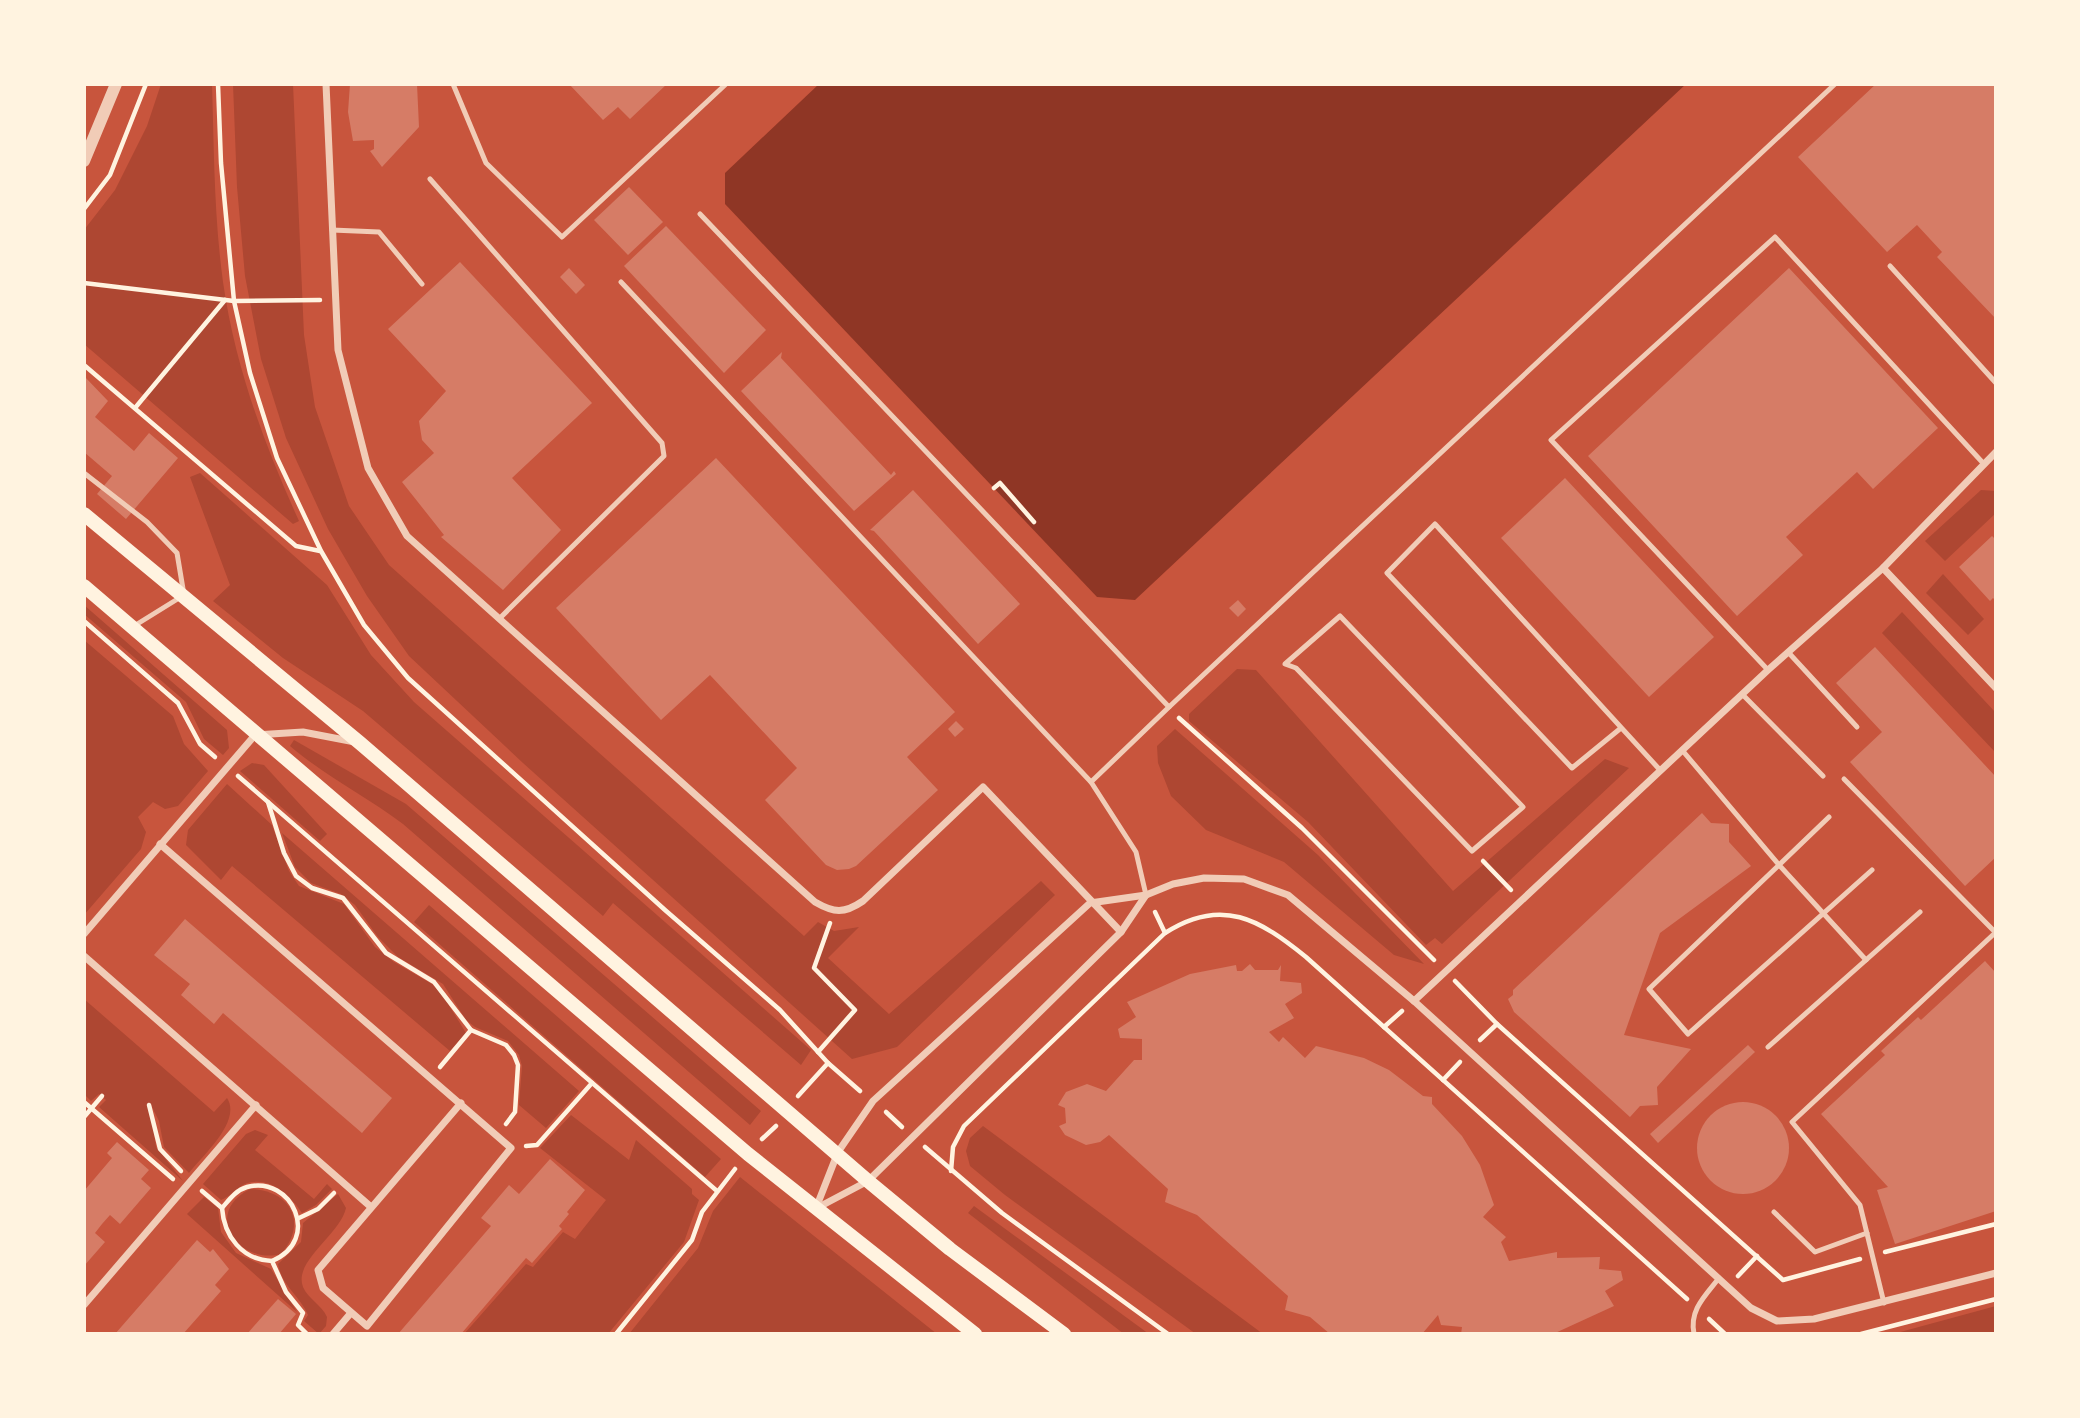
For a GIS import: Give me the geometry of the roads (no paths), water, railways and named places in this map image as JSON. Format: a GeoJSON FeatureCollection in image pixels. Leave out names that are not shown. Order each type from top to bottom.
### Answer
{"type":"FeatureCollection","features":[{"type":"Feature","properties":{"kind":"main road"},"geometry":{"type":"LineString","coordinates":[[84,514],[184,594],[360,743],[838,1152],[868,1181],[950,1249],[1064,1334]]}},
{"type":"Feature","properties":{"kind":"main road"},"geometry":{"type":"LineString","coordinates":[[84,586],[255,735],[815,1209],[975,1334]]}},
{"type":"Feature","properties":{"kind":"street"},"geometry":{"type":"LineString","coordinates":[[84,161],[117,84]]}},
{"type":"Feature","properties":{"kind":"street"},"geometry":{"type":"LineString","coordinates":[[326,84],[338,350],[368,468],[407,536],[815,902],[834,912],[851,909],[863,901],[983,787],[1090,903],[1121,932]]}},
{"type":"Feature","properties":{"kind":"street"},"geometry":{"type":"LineString","coordinates":[[1414,1002],[1742,694],[1883,568],[1996,452]]}},
{"type":"Feature","properties":{"kind":"street"},"geometry":{"type":"LineString","coordinates":[[1883,568],[1996,688]]}},
{"type":"Feature","properties":{"kind":"street"},"geometry":{"type":"LineString","coordinates":[[84,934],[255,735],[303,732],[360,743]]}},
{"type":"Feature","properties":{"kind":"street"},"geometry":{"type":"LineString","coordinates":[[160,844],[461,1103],[511,1148],[367,1326],[350,1314],[323,1287],[318,1270],[461,1103]]}},
{"type":"Feature","properties":{"kind":"street"},"geometry":{"type":"LineString","coordinates":[[815,1209],[838,1152],[873,1101],[1090,903],[1146,895],[1173,884],[1204,878],[1244,879],[1288,895],[1414,1002],[1751,1308],[1777,1321],[1814,1319],[1996,1273]]}},
{"type":"Feature","properties":{"kind":"street"},"geometry":{"type":"LineString","coordinates":[[815,1209],[868,1181],[1121,932],[1146,895]]}},
{"type":"Feature","properties":{"kind":"street"},"geometry":{"type":"LineString","coordinates":[[84,956],[371,1208]]}},
{"type":"Feature","properties":{"kind":"street"},"geometry":{"type":"LineString","coordinates":[[84,1305],[256,1105]]}},
{"type":"Feature","properties":{"kind":"street"},"geometry":{"type":"LineString","coordinates":[[333,1334],[350,1314]]}},
{"type":"Feature","properties":{"kind":"lane"},"geometry":{"type":"LineString","coordinates":[[453,84],[486,163],[562,237],[726,84]]}},
{"type":"Feature","properties":{"kind":"lane"},"geometry":{"type":"LineString","coordinates":[[1091,782],[1835,84]]}},
{"type":"Feature","properties":{"kind":"lane"},"geometry":{"type":"LineString","coordinates":[[430,179],[662,443],[664,456],[499,619]]}},
{"type":"Feature","properties":{"kind":"lane"},"geometry":{"type":"LineString","coordinates":[[700,214],[1169,707]]}},
{"type":"Feature","properties":{"kind":"lane"},"geometry":{"type":"LineString","coordinates":[[332,230],[379,232],[422,284]]}},
{"type":"Feature","properties":{"kind":"lane"},"geometry":{"type":"LineString","coordinates":[[1768,670],[1551,440],[1775,237],[1983,463]]}},
{"type":"Feature","properties":{"kind":"lane"},"geometry":{"type":"LineString","coordinates":[[1890,266],[1996,383]]}},
{"type":"Feature","properties":{"kind":"lane"},"geometry":{"type":"LineString","coordinates":[[621,282],[1091,782],[1136,852],[1146,895]]}},
{"type":"Feature","properties":{"kind":"lane"},"geometry":{"type":"LineString","coordinates":[[84,473],[147,522],[177,553],[184,594],[132,626]]}},
{"type":"Feature","properties":{"kind":"lane"},"geometry":{"type":"LineString","coordinates":[[1621,728],[1572,768],[1387,573],[1435,524],[1660,770]]}},
{"type":"Feature","properties":{"kind":"lane"},"geometry":{"type":"LineString","coordinates":[[1340,616],[1523,807],[1472,851],[1296,668],[1285,664],[1340,616]]}},
{"type":"Feature","properties":{"kind":"lane"},"geometry":{"type":"LineString","coordinates":[[1788,652],[1857,727]]}},
{"type":"Feature","properties":{"kind":"lane"},"geometry":{"type":"LineString","coordinates":[[1742,694],[1823,776]]}},
{"type":"Feature","properties":{"kind":"lane"},"geometry":{"type":"LineString","coordinates":[[1682,750],[1779,865],[1866,960]]}},
{"type":"Feature","properties":{"kind":"lane"},"geometry":{"type":"LineString","coordinates":[[1844,779],[1996,932],[1792,1122],[1860,1205],[1884,1303]]}},
{"type":"Feature","properties":{"kind":"lane"},"geometry":{"type":"LineString","coordinates":[[1829,817],[1649,989],[1688,1034],[1872,870]]}},
{"type":"Feature","properties":{"kind":"lane"},"geometry":{"type":"LineString","coordinates":[[1768,1046],[1920,912]]}},
{"type":"Feature","properties":{"kind":"lane"},"geometry":{"type":"LineString","coordinates":[[1774,1212],[1815,1252],[1867,1233]]}},
{"type":"Feature","properties":{"kind":"lane"},"geometry":{"type":"LineString","coordinates":[[1693,1334],[1696,1307],[1719,1278]]}}]}
